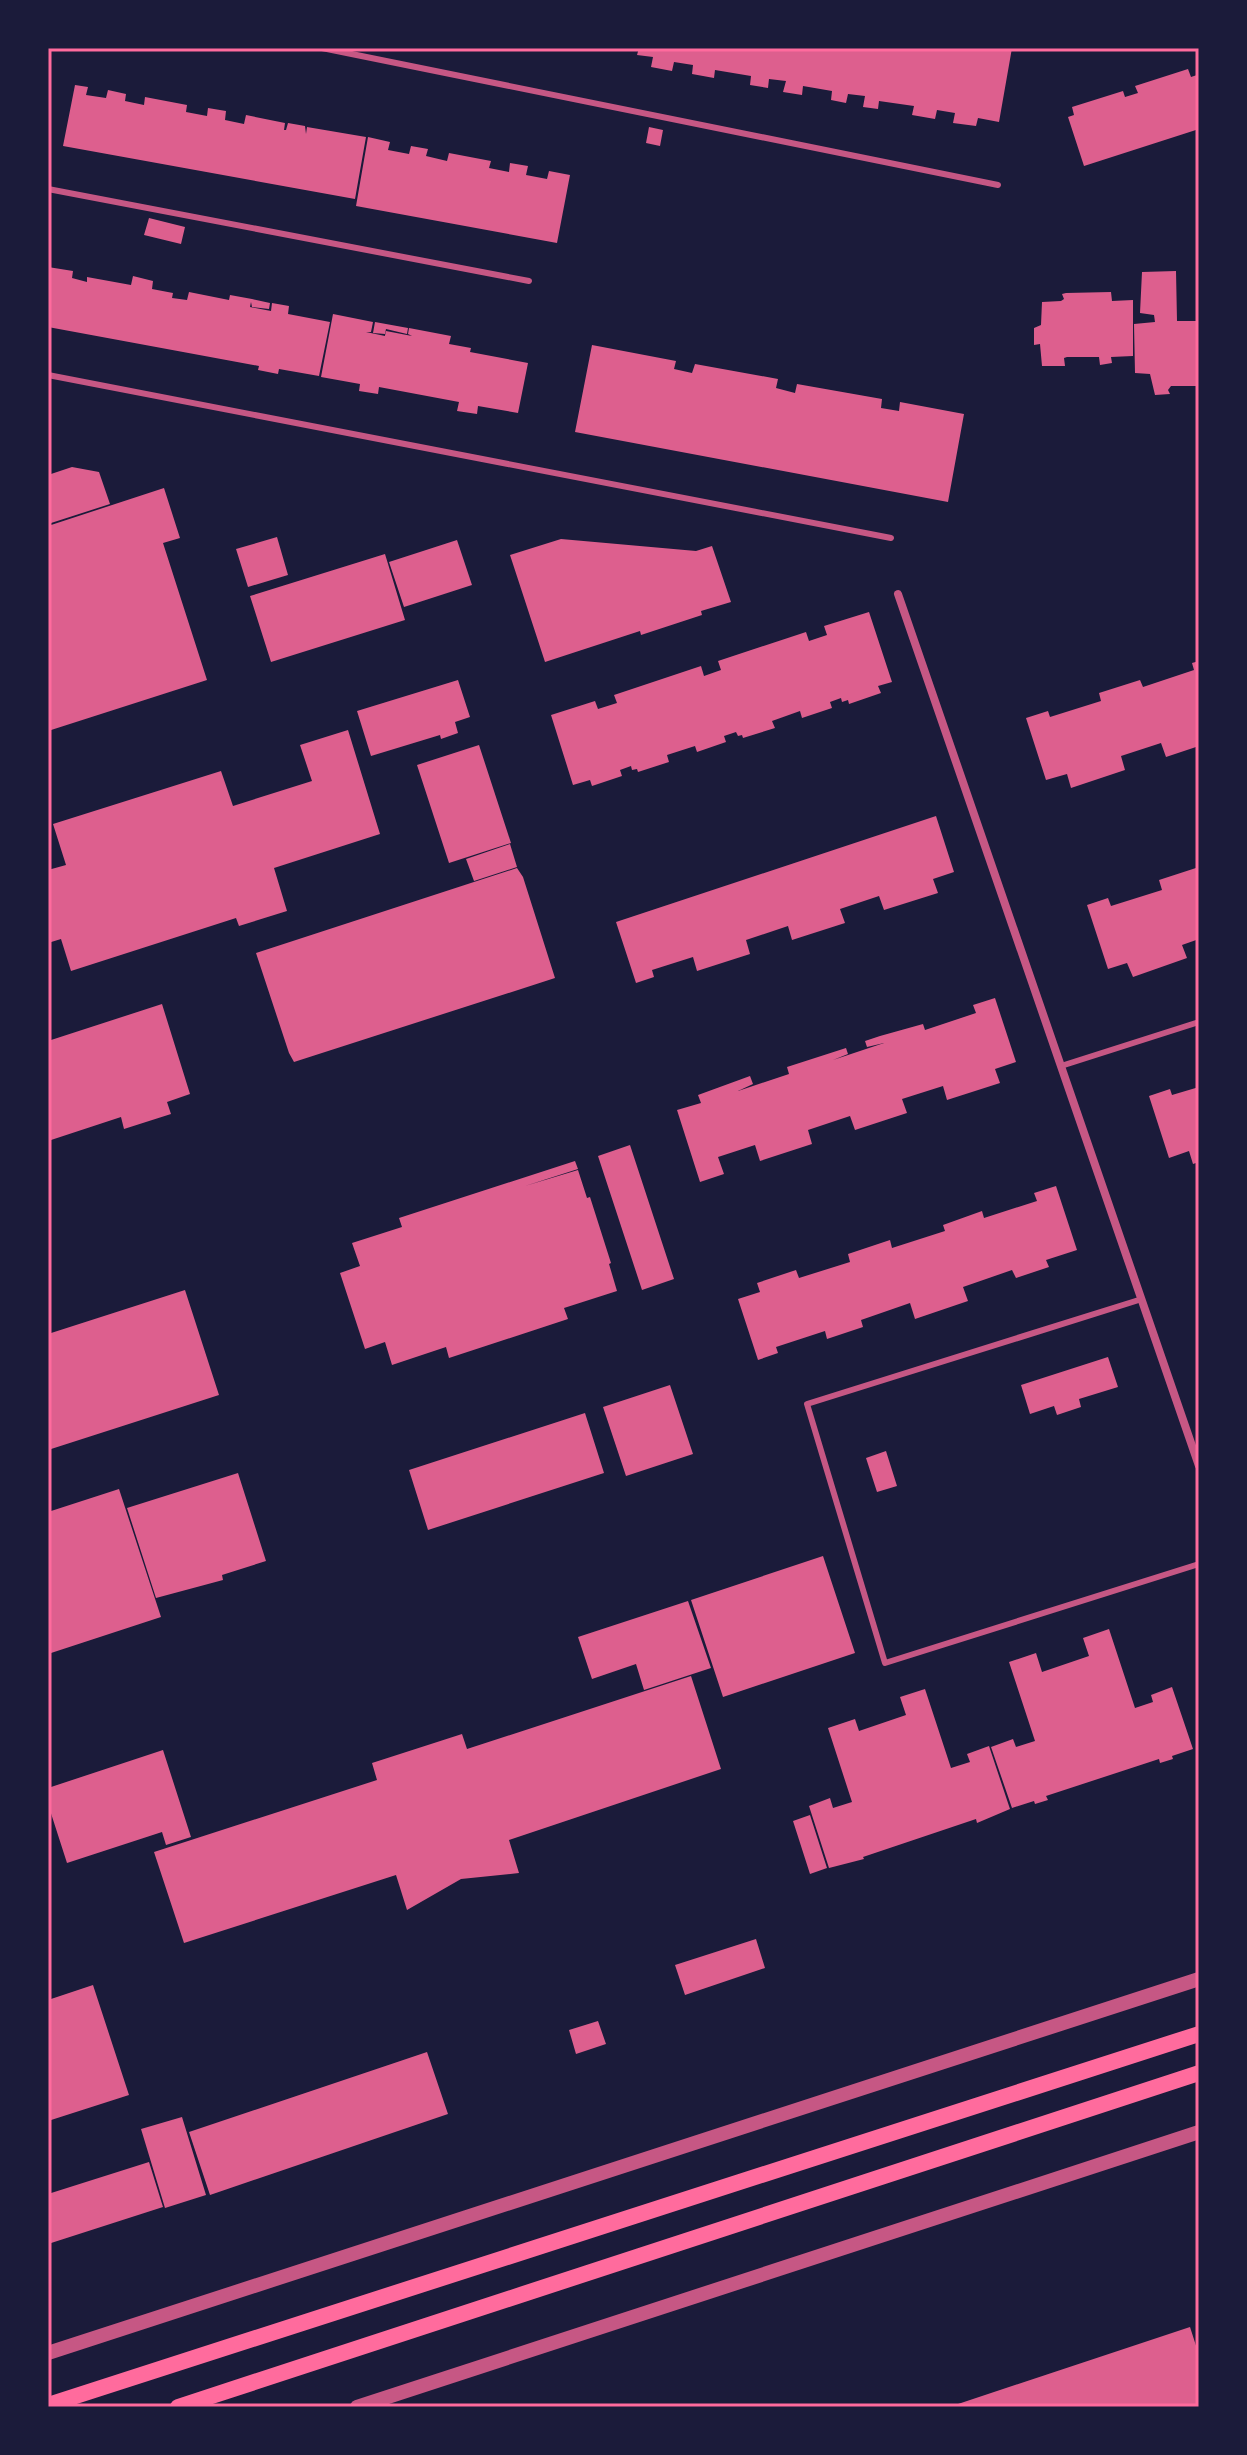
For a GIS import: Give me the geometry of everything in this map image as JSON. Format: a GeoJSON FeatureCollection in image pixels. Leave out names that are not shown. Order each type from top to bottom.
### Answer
{"type":"FeatureCollection","features":[{"type":"Feature","properties":{"kind":"main road"},"geometry":{"type":"LineString","coordinates":[[48,2405],[1199,2034]]}},
{"type":"Feature","properties":{"kind":"main road"},"geometry":{"type":"LineString","coordinates":[[178,2407],[1199,2073]]}},
{"type":"Feature","properties":{"kind":"street"},"geometry":{"type":"LineString","coordinates":[[898,594],[1199,1466]]}},
{"type":"Feature","properties":{"kind":"street"},"geometry":{"type":"LineString","coordinates":[[48,2353],[1199,1979]]}},
{"type":"Feature","properties":{"kind":"street"},"geometry":{"type":"LineString","coordinates":[[357,2407],[1199,2132]]}},
{"type":"Feature","properties":{"kind":"lane"},"geometry":{"type":"LineString","coordinates":[[322,48],[998,185]]}},
{"type":"Feature","properties":{"kind":"lane"},"geometry":{"type":"LineString","coordinates":[[48,189],[529,281]]}},
{"type":"Feature","properties":{"kind":"lane"},"geometry":{"type":"LineString","coordinates":[[48,375],[891,538]]}},
{"type":"Feature","properties":{"kind":"lane"},"geometry":{"type":"LineString","coordinates":[[1061,1066],[1199,1022]]}},
{"type":"Feature","properties":{"kind":"lane"},"geometry":{"type":"LineString","coordinates":[[1142,1299],[807,1404],[885,1663],[1199,1564]]}},
{"type":"Feature","properties":{"kind":"building"},"geometry":{"type":"Polygon","coordinates":[[[639,48],[1012,48],[999,122],[978,118],[976,126],[953,123],[955,113],[937,110],[935,119],[912,115],[914,106],[879,101],[878,109],[863,107],[865,96],[848,94],[846,103],[831,100],[832,91],[803,86],[802,95],[783,92],[786,81],[769,79],[768,88],[750,85],[751,76],[715,70],[714,78],[692,74],[693,65],[674,62],[672,71],[651,67],[653,57],[637,55],[639,48]]]}},
{"type":"Feature","properties":{"kind":"building"},"geometry":{"type":"Polygon","coordinates":[[[1188,69],[1191,77],[1197,75],[1199,81],[1199,129],[1084,166],[1068,117],[1074,115],[1072,107],[1123,91],[1125,97],[1138,93],[1135,86],[1188,69]]]}},
{"type":"Feature","properties":{"kind":"building"},"geometry":{"type":"Polygon","coordinates":[[[75,85],[88,87],[86,95],[106,98],[108,90],[126,94],[125,101],[144,105],[145,97],[187,105],[186,112],[207,116],[208,108],[226,111],[225,120],[244,124],[246,115],[285,123],[284,130],[288,123],[305,126],[306,134],[307,127],[366,137],[355,199],[63,146],[75,85]]]}},
{"type":"Feature","properties":{"kind":"building"},"geometry":{"type":"Polygon","coordinates":[[[649,127],[663,130],[660,146],[646,143],[649,127]]]}},
{"type":"Feature","properties":{"kind":"building"},"geometry":{"type":"Polygon","coordinates":[[[368,137],[390,142],[388,150],[409,154],[411,146],[428,149],[426,156],[447,161],[449,153],[491,161],[489,168],[509,172],[510,163],[528,166],[526,175],[547,179],[549,171],[570,175],[557,243],[356,206],[368,137]]]}},
{"type":"Feature","properties":{"kind":"building"},"geometry":{"type":"Polygon","coordinates":[[[149,218],[185,227],[181,244],[144,235],[149,218]]]}},
{"type":"Feature","properties":{"kind":"building"},"geometry":{"type":"Polygon","coordinates":[[[48,267],[73,271],[72,278],[87,282],[87,277],[131,285],[133,276],[153,281],[152,289],[173,293],[172,298],[187,300],[189,292],[229,300],[230,295],[270,303],[269,309],[252,307],[251,302],[250,307],[271,311],[272,303],[289,306],[288,314],[330,322],[319,376],[279,369],[278,374],[258,370],[259,366],[48,327],[48,267]]]}},
{"type":"Feature","properties":{"kind":"building"},"geometry":{"type":"Polygon","coordinates":[[[1176,271],[1177,321],[1199,321],[1199,386],[1171,386],[1168,390],[1170,394],[1155,395],[1150,374],[1135,373],[1134,324],[1155,322],[1154,315],[1140,313],[1142,272],[1176,271]]]}},
{"type":"Feature","properties":{"kind":"building"},"geometry":{"type":"Polygon","coordinates":[[[1111,292],[1112,301],[1133,300],[1133,356],[1111,357],[1112,363],[1100,365],[1099,357],[1067,357],[1064,358],[1065,366],[1042,366],[1040,344],[1034,345],[1034,328],[1041,325],[1042,302],[1061,301],[1064,299],[1062,294],[1066,293],[1111,292]]]}},
{"type":"Feature","properties":{"kind":"building"},"geometry":{"type":"Polygon","coordinates":[[[333,314],[373,322],[371,332],[366,332],[385,336],[386,331],[412,336],[408,334],[409,328],[451,336],[449,344],[471,348],[470,352],[528,363],[518,413],[478,406],[477,414],[457,411],[459,402],[379,387],[378,394],[359,391],[360,384],[321,377],[333,314]]]}},
{"type":"Feature","properties":{"kind":"building"},"geometry":{"type":"Polygon","coordinates":[[[375,322],[408,328],[407,334],[386,329],[385,334],[373,333],[375,322]]]}},
{"type":"Feature","properties":{"kind":"building"},"geometry":{"type":"Polygon","coordinates":[[[592,345],[676,361],[674,369],[692,373],[695,364],[778,379],[776,388],[795,393],[797,384],[882,399],[881,408],[899,411],[900,402],[964,414],[948,502],[575,432],[592,345]]]}},
{"type":"Feature","properties":{"kind":"building"},"geometry":{"type":"Polygon","coordinates":[[[72,467],[99,472],[110,504],[48,524],[48,475],[72,467]]]}},
{"type":"Feature","properties":{"kind":"building"},"geometry":{"type":"Polygon","coordinates":[[[164,488],[180,538],[163,543],[207,680],[48,731],[48,526],[164,488]]]}},
{"type":"Feature","properties":{"kind":"building"},"geometry":{"type":"Polygon","coordinates":[[[277,537],[288,575],[248,587],[236,549],[277,537]]]}},
{"type":"Feature","properties":{"kind":"building"},"geometry":{"type":"Polygon","coordinates":[[[561,539],[696,551],[712,546],[731,602],[641,635],[640,631],[545,662],[510,555],[561,539]]]}},
{"type":"Feature","properties":{"kind":"building"},"geometry":{"type":"Polygon","coordinates":[[[457,540],[472,585],[404,607],[389,562],[457,540]]]}},
{"type":"Feature","properties":{"kind":"building"},"geometry":{"type":"Polygon","coordinates":[[[385,554],[405,620],[271,662],[250,596],[385,554]]]}},
{"type":"Feature","properties":{"kind":"building"},"geometry":{"type":"Polygon","coordinates":[[[869,612],[892,682],[878,686],[881,693],[849,704],[848,700],[842,702],[841,698],[830,702],[832,708],[802,718],[800,711],[772,721],[775,728],[743,738],[736,732],[724,736],[726,742],[697,752],[695,746],[667,755],[669,762],[638,772],[631,766],[620,770],[622,776],[592,786],[590,780],[573,785],[551,715],[595,701],[598,709],[617,703],[614,695],[701,666],[704,676],[721,670],[718,661],[806,632],[809,641],[827,635],[824,626],[869,612]]]}},
{"type":"Feature","properties":{"kind":"building"},"geometry":{"type":"Polygon","coordinates":[[[1199,661],[1199,746],[1166,757],[1161,743],[1121,756],[1125,770],[1071,788],[1067,774],[1046,780],[1026,718],[1048,711],[1050,717],[1101,701],[1099,693],[1140,680],[1143,687],[1194,670],[1192,663],[1199,661]]]}},
{"type":"Feature","properties":{"kind":"building"},"geometry":{"type":"Polygon","coordinates":[[[458,680],[470,717],[455,722],[458,733],[441,739],[440,735],[371,756],[357,711],[458,680]]]}},
{"type":"Feature","properties":{"kind":"building"},"geometry":{"type":"Polygon","coordinates":[[[348,730],[380,834],[274,868],[287,911],[239,926],[236,918],[71,971],[61,939],[48,943],[48,870],[66,865],[53,824],[221,771],[233,806],[312,781],[300,745],[348,730]]]}},
{"type":"Feature","properties":{"kind":"building"},"geometry":{"type":"Polygon","coordinates":[[[479,745],[511,843],[449,863],[417,765],[479,745]]]}},
{"type":"Feature","properties":{"kind":"building"},"geometry":{"type":"Polygon","coordinates":[[[936,816],[954,872],[933,879],[938,893],[884,910],[879,896],[840,909],[845,923],[792,940],[788,926],[746,940],[750,954],[697,971],[693,957],[652,970],[654,977],[636,983],[616,922],[936,816]]]}},
{"type":"Feature","properties":{"kind":"building"},"geometry":{"type":"Polygon","coordinates":[[[510,844],[517,867],[474,881],[466,859],[510,844]]]}},
{"type":"Feature","properties":{"kind":"building"},"geometry":{"type":"Polygon","coordinates":[[[1199,867],[1199,939],[1182,945],[1187,958],[1133,977],[1127,963],[1108,969],[1087,905],[1108,898],[1111,906],[1162,890],[1159,880],[1199,867]]]}},
{"type":"Feature","properties":{"kind":"building"},"geometry":{"type":"Polygon","coordinates":[[[517,868],[523,877],[555,978],[294,1062],[256,953],[517,868]]]}},
{"type":"Feature","properties":{"kind":"building"},"geometry":{"type":"Polygon","coordinates":[[[995,998],[1016,1062],[995,1069],[1000,1083],[947,1100],[943,1086],[902,1099],[907,1113],[855,1130],[850,1116],[808,1130],[812,1144],[760,1161],[755,1145],[718,1157],[724,1174],[700,1182],[677,1110],[701,1103],[698,1095],[750,1076],[753,1084],[738,1091],[789,1074],[787,1067],[846,1048],[848,1054],[833,1060],[884,1043],[867,1047],[865,1041],[880,1036],[923,1024],[925,1030],[976,1013],[973,1005],[995,998]]]}},
{"type":"Feature","properties":{"kind":"building"},"geometry":{"type":"Polygon","coordinates":[[[162,1004],[190,1094],[167,1102],[171,1114],[124,1129],[121,1117],[48,1141],[48,1041],[162,1004]]]}},
{"type":"Feature","properties":{"kind":"building"},"geometry":{"type":"Polygon","coordinates":[[[1199,1087],[1199,1162],[1193,1164],[1189,1151],[1169,1158],[1149,1096],[1170,1089],[1172,1095],[1199,1087]]]}},
{"type":"Feature","properties":{"kind":"building"},"geometry":{"type":"Polygon","coordinates":[[[630,1145],[674,1279],[642,1290],[598,1156],[630,1145]]]}},
{"type":"Feature","properties":{"kind":"building"},"geometry":{"type":"Polygon","coordinates":[[[575,1161],[578,1169],[525,1186],[578,1170],[587,1198],[590,1197],[617,1291],[564,1308],[568,1319],[449,1358],[446,1347],[392,1365],[385,1342],[365,1349],[340,1273],[360,1266],[352,1243],[402,1227],[399,1218],[575,1161]]]}},
{"type":"Feature","properties":{"kind":"building"},"geometry":{"type":"Polygon","coordinates":[[[1056,1186],[1077,1250],[1046,1260],[1049,1267],[1016,1278],[1012,1270],[963,1287],[968,1301],[915,1319],[910,1303],[861,1320],[863,1327],[827,1339],[825,1331],[776,1347],[778,1353],[758,1360],[738,1299],[760,1292],[757,1283],[796,1270],[799,1278],[850,1262],[848,1254],[890,1240],[892,1248],[945,1231],[943,1225],[982,1211],[984,1218],[1037,1201],[1034,1193],[1056,1186]]]}},
{"type":"Feature","properties":{"kind":"building"},"geometry":{"type":"Polygon","coordinates":[[[185,1290],[219,1395],[48,1450],[48,1334],[185,1290]]]}},
{"type":"Feature","properties":{"kind":"building"},"geometry":{"type":"Polygon","coordinates":[[[1108,1357],[1118,1387],[1079,1399],[1081,1407],[1057,1415],[1054,1406],[1030,1414],[1021,1385],[1108,1357]]]}},
{"type":"Feature","properties":{"kind":"building"},"geometry":{"type":"Polygon","coordinates":[[[670,1385],[693,1454],[626,1476],[603,1407],[670,1385]]]}},
{"type":"Feature","properties":{"kind":"building"},"geometry":{"type":"Polygon","coordinates":[[[585,1413],[604,1473],[428,1530],[409,1470],[585,1413]]]}},
{"type":"Feature","properties":{"kind":"building"},"geometry":{"type":"Polygon","coordinates":[[[886,1451],[897,1486],[877,1492],[866,1458],[886,1451]]]}},
{"type":"Feature","properties":{"kind":"building"},"geometry":{"type":"Polygon","coordinates":[[[238,1473],[266,1561],[222,1575],[223,1580],[156,1598],[127,1508],[238,1473]]]}},
{"type":"Feature","properties":{"kind":"building"},"geometry":{"type":"Polygon","coordinates":[[[119,1489],[161,1617],[48,1654],[48,1512],[119,1489]]]}},
{"type":"Feature","properties":{"kind":"building"},"geometry":{"type":"Polygon","coordinates":[[[823,1556],[855,1653],[723,1697],[691,1600],[823,1556]]]}},
{"type":"Feature","properties":{"kind":"building"},"geometry":{"type":"Polygon","coordinates":[[[688,1601],[711,1668],[644,1690],[636,1664],[592,1679],[578,1637],[688,1601]]]}},
{"type":"Feature","properties":{"kind":"building"},"geometry":{"type":"Polygon","coordinates":[[[1109,1629],[1135,1708],[1153,1702],[1151,1695],[1172,1687],[1193,1749],[1172,1756],[1173,1759],[1160,1763],[1159,1759],[1046,1796],[1048,1800],[1012,1808],[991,1747],[1013,1739],[1016,1747],[1035,1741],[1009,1662],[1036,1653],[1042,1672],[1089,1656],[1083,1638],[1109,1629]]]}},
{"type":"Feature","properties":{"kind":"building"},"geometry":{"type":"Polygon","coordinates":[[[691,1676],[721,1769],[509,1840],[519,1873],[461,1879],[407,1910],[396,1875],[184,1943],[154,1852],[377,1780],[372,1763],[462,1734],[467,1749],[691,1676]]]}},
{"type":"Feature","properties":{"kind":"building"},"geometry":{"type":"Polygon","coordinates":[[[925,1689],[951,1768],[970,1762],[967,1754],[989,1746],[1010,1809],[977,1823],[976,1819],[864,1859],[829,1868],[809,1806],[830,1798],[833,1808],[852,1802],[828,1728],[855,1719],[859,1731],[906,1715],[900,1697],[925,1689]]]}},
{"type":"Feature","properties":{"kind":"building"},"geometry":{"type":"Polygon","coordinates":[[[163,1750],[191,1837],[166,1845],[162,1832],[67,1863],[48,1804],[48,1788],[163,1750]]]}},
{"type":"Feature","properties":{"kind":"building"},"geometry":{"type":"Polygon","coordinates":[[[810,1815],[827,1868],[810,1874],[793,1821],[810,1815]]]}},
{"type":"Feature","properties":{"kind":"building"},"geometry":{"type":"Polygon","coordinates":[[[756,1939],[765,1968],[685,1995],[675,1965],[756,1939]]]}},
{"type":"Feature","properties":{"kind":"building"},"geometry":{"type":"Polygon","coordinates":[[[93,1985],[129,2095],[48,2121],[48,2000],[93,1985]]]}},
{"type":"Feature","properties":{"kind":"building"},"geometry":{"type":"Polygon","coordinates":[[[598,2021],[606,2044],[576,2054],[569,2030],[598,2021]]]}},
{"type":"Feature","properties":{"kind":"building"},"geometry":{"type":"Polygon","coordinates":[[[427,2052],[448,2114],[210,2195],[189,2132],[427,2052]]]}},
{"type":"Feature","properties":{"kind":"building"},"geometry":{"type":"Polygon","coordinates":[[[182,2117],[206,2195],[165,2208],[141,2129],[182,2117]]]}},
{"type":"Feature","properties":{"kind":"building"},"geometry":{"type":"Polygon","coordinates":[[[149,2162],[163,2207],[48,2244],[48,2194],[149,2162]]]}},
{"type":"Feature","properties":{"kind":"building"},"geometry":{"type":"Polygon","coordinates":[[[1190,2327],[1199,2355],[1199,2407],[949,2407],[1190,2327]]]}}]}
